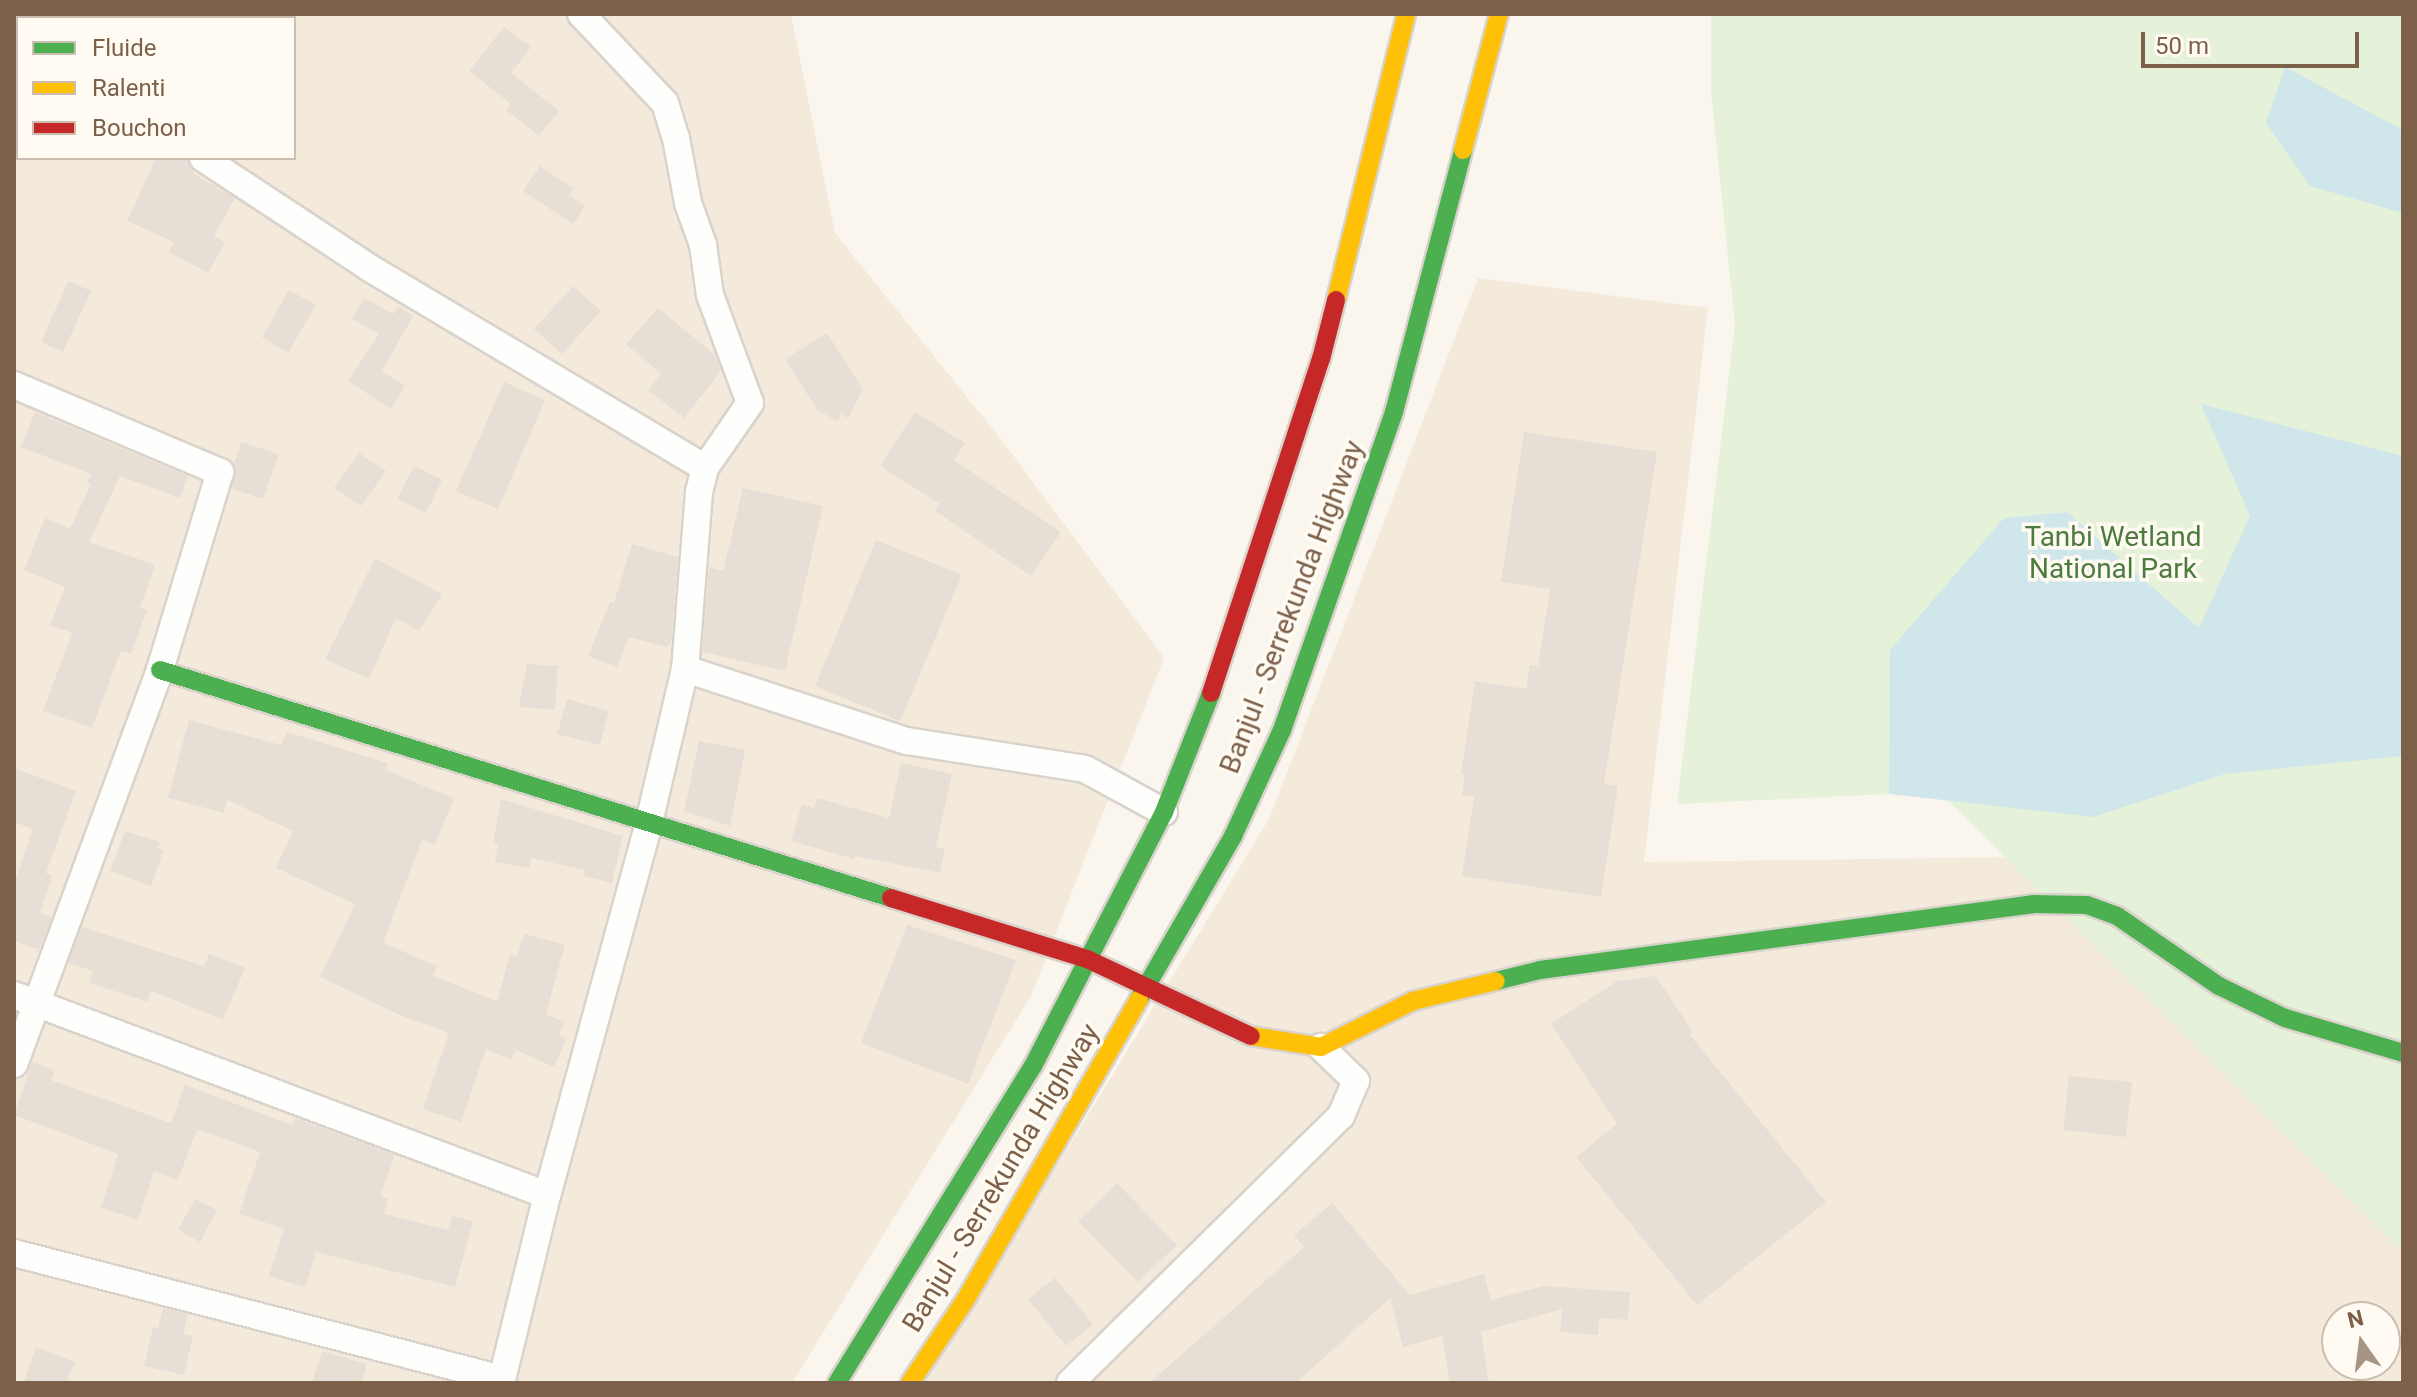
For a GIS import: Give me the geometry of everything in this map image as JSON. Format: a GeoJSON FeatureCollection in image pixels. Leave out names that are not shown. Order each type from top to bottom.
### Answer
{"type":"FeatureCollection","features":[{"type":"Feature","properties":{"kind":"main road","name":"Banjul - Serrekunda Highway"},"geometry":{"type":"LineString","coordinates":[[837,1383],[1033,1066],[1164,812],[1222,666],[1321,359],[1406,14]]}},
{"type":"Feature","properties":{"kind":"main road","name":"Banjul - Serrekunda Highway"},"geometry":{"type":"LineString","coordinates":[[910,1383],[966,1299],[1233,836],[1282,730],[1343,565],[1394,412],[1499,14]]}},
{"type":"Feature","properties":{"kind":"main road"},"geometry":{"type":"LineString","coordinates":[[160,670],[1087,959],[1242,1035],[1321,1047],[1413,1001],[1540,970],[2033,904],[2087,905],[2117,916],[2219,986],[2285,1018],[2403,1053]]}},
{"type":"Feature","properties":{"kind":"street"},"geometry":{"type":"LineString","coordinates":[[14,1253],[502,1381],[547,1195],[649,823],[685,669],[699,492],[705,468],[750,403],[710,295],[703,245],[688,203],[676,138],[665,103],[581,14]]}},
{"type":"Feature","properties":{"kind":"street"},"geometry":{"type":"LineString","coordinates":[[206,160],[368,267],[705,468]]}},
{"type":"Feature","properties":{"kind":"street"},"geometry":{"type":"LineString","coordinates":[[14,1064],[24,1000],[160,670],[220,472],[16,391]]}},
{"type":"Feature","properties":{"kind":"street"},"geometry":{"type":"LineString","coordinates":[[685,669],[907,741],[1085,769],[1164,812]]}},
{"type":"Feature","properties":{"kind":"street"},"geometry":{"type":"LineString","coordinates":[[24,1000],[547,1195]]}},
{"type":"Feature","properties":{"kind":"street"},"geometry":{"type":"LineString","coordinates":[[1070,1383],[1341,1116],[1356,1081],[1321,1047]]}},
{"type":"Feature","properties":{"kind":"shaded area"},"geometry":{"type":"Polygon","coordinates":[[[14,14],[791,14],[835,233],[1004,443],[1164,658],[1031,996],[792,1383],[14,1383],[14,14]]]}},
{"type":"Feature","properties":{"kind":"shaded area"},"geometry":{"type":"Polygon","coordinates":[[[1478,278],[1708,308],[1644,862],[2173,855],[2403,899],[2403,1383],[924,1383],[1269,819],[1478,278]]]}},
{"type":"Feature","properties":{"kind":"green space","name":"Tanbi Wetland National Park"},"geometry":{"type":"Polygon","coordinates":[[[1711,14],[2403,14],[2403,1252],[1890,743],[1889,794],[1677,804],[1735,325],[1711,91],[1711,14]]]}},
{"type":"Feature","properties":{"kind":"water"},"geometry":{"type":"Polygon","coordinates":[[[2285,67],[2403,130],[2403,213],[2310,186],[2266,123],[2285,67]]]}},
{"type":"Feature","properties":{"kind":"water"},"geometry":{"type":"Polygon","coordinates":[[[2201,404],[2403,456],[2403,756],[2225,774],[2093,817],[1889,794],[1890,650],[2004,518],[2067,512],[2199,628],[2250,516],[2201,404]]]}},
{"type":"Feature","properties":{"kind":"building"},"geometry":{"type":"Polygon","coordinates":[[[504,27],[531,47],[511,73],[559,111],[539,136],[506,110],[511,104],[469,71],[504,27]]]}},
{"type":"Feature","properties":{"kind":"building"},"geometry":{"type":"Polygon","coordinates":[[[155,160],[188,160],[194,174],[235,198],[214,236],[225,242],[208,273],[169,252],[174,242],[127,221],[155,160]]]}},
{"type":"Feature","properties":{"kind":"building"},"geometry":{"type":"Polygon","coordinates":[[[540,166],[574,189],[569,195],[585,206],[573,224],[523,191],[540,166]]]}},
{"type":"Feature","properties":{"kind":"building"},"geometry":{"type":"Polygon","coordinates":[[[68,281],[91,291],[63,352],[41,342],[68,281]]]}},
{"type":"Feature","properties":{"kind":"building"},"geometry":{"type":"Polygon","coordinates":[[[573,286],[601,311],[562,354],[534,329],[573,286]]]}},
{"type":"Feature","properties":{"kind":"building"},"geometry":{"type":"Polygon","coordinates":[[[289,290],[316,305],[288,353],[262,337],[289,290]]]}},
{"type":"Feature","properties":{"kind":"building"},"geometry":{"type":"Polygon","coordinates":[[[364,298],[393,314],[398,306],[413,316],[382,371],[405,386],[391,409],[348,381],[379,334],[352,319],[364,298]]]}},
{"type":"Feature","properties":{"kind":"building"},"geometry":{"type":"Polygon","coordinates":[[[658,308],[715,355],[721,371],[684,418],[648,390],[661,374],[626,344],[658,308]]]}},
{"type":"Feature","properties":{"kind":"building"},"geometry":{"type":"Polygon","coordinates":[[[827,333],[863,389],[848,418],[841,414],[838,421],[818,411],[785,359],[827,333]]]}},
{"type":"Feature","properties":{"kind":"building"},"geometry":{"type":"Polygon","coordinates":[[[504,382],[545,400],[498,509],[456,491],[504,382]]]}},
{"type":"Feature","properties":{"kind":"building"},"geometry":{"type":"Polygon","coordinates":[[[35,412],[188,476],[180,498],[120,476],[89,542],[155,565],[140,608],[147,610],[131,654],[121,651],[92,728],[43,711],[72,633],[50,625],[65,587],[24,570],[45,518],[70,529],[91,484],[87,482],[91,474],[21,447],[35,412]]]}},
{"type":"Feature","properties":{"kind":"building"},"geometry":{"type":"Polygon","coordinates":[[[915,412],[965,443],[954,460],[1061,532],[1031,576],[935,511],[940,504],[880,466],[915,412]]]}},
{"type":"Feature","properties":{"kind":"building"},"geometry":{"type":"Polygon","coordinates":[[[1524,432],[1657,452],[1604,784],[1618,786],[1601,897],[1462,876],[1474,797],[1462,795],[1465,775],[1461,774],[1475,681],[1526,689],[1530,665],[1538,666],[1550,589],[1501,582],[1524,432]]]}},
{"type":"Feature","properties":{"kind":"building"},"geometry":{"type":"Polygon","coordinates":[[[241,442],[279,454],[263,499],[232,489],[234,464],[241,442]]]}},
{"type":"Feature","properties":{"kind":"building"},"geometry":{"type":"Polygon","coordinates":[[[359,453],[386,471],[361,506],[334,488],[359,453]]]}},
{"type":"Feature","properties":{"kind":"building"},"geometry":{"type":"Polygon","coordinates":[[[414,466],[442,480],[426,513],[397,499],[414,466]]]}},
{"type":"Feature","properties":{"kind":"building"},"geometry":{"type":"Polygon","coordinates":[[[743,488],[823,506],[785,671],[702,652],[709,567],[723,571],[743,488]]]}},
{"type":"Feature","properties":{"kind":"building"},"geometry":{"type":"Polygon","coordinates":[[[876,540],[962,575],[900,721],[815,686],[876,540]]]}},
{"type":"Feature","properties":{"kind":"building"},"geometry":{"type":"Polygon","coordinates":[[[632,544],[678,557],[671,644],[666,647],[629,637],[617,667],[588,656],[610,602],[614,603],[632,544]]]}},
{"type":"Feature","properties":{"kind":"building"},"geometry":{"type":"Polygon","coordinates":[[[375,558],[442,594],[419,631],[396,618],[369,679],[325,659],[375,558]]]}},
{"type":"Feature","properties":{"kind":"building"},"geometry":{"type":"Polygon","coordinates":[[[527,664],[558,666],[555,710],[519,707],[527,664]]]}},
{"type":"Feature","properties":{"kind":"building"},"geometry":{"type":"Polygon","coordinates":[[[567,699],[609,711],[600,745],[557,734],[567,699]]]}},
{"type":"Feature","properties":{"kind":"building"},"geometry":{"type":"Polygon","coordinates":[[[189,720],[281,745],[287,732],[388,763],[385,770],[454,798],[435,845],[422,840],[383,943],[437,966],[433,976],[497,1001],[510,955],[517,957],[524,934],[565,945],[546,1014],[564,1022],[559,1035],[567,1038],[554,1067],[516,1050],[511,1060],[486,1049],[461,1122],[423,1109],[449,1033],[400,1015],[320,977],[355,904],[276,868],[293,831],[227,800],[224,813],[168,798],[189,720]]]}},
{"type":"Feature","properties":{"kind":"building"},"geometry":{"type":"Polygon","coordinates":[[[699,741],[745,750],[730,826],[684,811],[699,741]]]}},
{"type":"Feature","properties":{"kind":"building"},"geometry":{"type":"Polygon","coordinates":[[[901,763],[952,774],[936,847],[945,849],[940,873],[855,856],[854,859],[791,841],[802,804],[814,808],[817,798],[889,818],[901,763]]]}},
{"type":"Feature","properties":{"kind":"building"},"geometry":{"type":"Polygon","coordinates":[[[14,768],[76,791],[46,873],[52,876],[40,913],[52,917],[39,950],[14,941],[14,884],[33,829],[14,822],[14,768]]]}},
{"type":"Feature","properties":{"kind":"building"},"geometry":{"type":"Polygon","coordinates":[[[501,799],[623,836],[612,883],[583,876],[585,870],[531,858],[529,868],[495,862],[498,844],[493,843],[501,799]]]}},
{"type":"Feature","properties":{"kind":"building"},"geometry":{"type":"Polygon","coordinates":[[[125,831],[160,842],[157,848],[164,850],[151,886],[110,871],[125,831]]]}},
{"type":"Feature","properties":{"kind":"building"},"geometry":{"type":"Polygon","coordinates":[[[907,925],[1016,960],[968,1084],[861,1043],[907,925]]]}},
{"type":"Feature","properties":{"kind":"building"},"geometry":{"type":"Polygon","coordinates":[[[82,927],[204,966],[209,954],[245,968],[223,1020],[151,991],[148,1002],[89,983],[93,971],[68,963],[82,927]]]}},
{"type":"Feature","properties":{"kind":"building"},"geometry":{"type":"Polygon","coordinates":[[[1656,976],[1693,1032],[1689,1034],[1826,1202],[1697,1305],[1576,1157],[1617,1124],[1551,1024],[1617,981],[1656,976]]]}},
{"type":"Feature","properties":{"kind":"building"},"geometry":{"type":"Polygon","coordinates":[[[32,1062],[55,1070],[51,1080],[171,1123],[185,1085],[292,1125],[295,1118],[395,1155],[380,1196],[388,1198],[384,1214],[448,1230],[452,1216],[473,1221],[455,1287],[316,1252],[305,1287],[269,1276],[284,1229],[239,1214],[260,1152],[197,1129],[178,1180],[154,1171],[138,1220],[101,1208],[118,1154],[14,1115],[32,1062]]]}},
{"type":"Feature","properties":{"kind":"building"},"geometry":{"type":"Polygon","coordinates":[[[2069,1076],[2132,1082],[2126,1137],[2063,1130],[2069,1076]]]}},
{"type":"Feature","properties":{"kind":"building"},"geometry":{"type":"Polygon","coordinates":[[[1117,1183],[1177,1245],[1138,1282],[1078,1221],[1117,1183]]]}},
{"type":"Feature","properties":{"kind":"building"},"geometry":{"type":"Polygon","coordinates":[[[195,1199],[217,1210],[200,1242],[178,1230],[195,1199]]]}},
{"type":"Feature","properties":{"kind":"building"},"geometry":{"type":"Polygon","coordinates":[[[1332,1203],[1410,1295],[1484,1274],[1491,1300],[1544,1286],[1630,1292],[1628,1320],[1599,1318],[1598,1335],[1560,1332],[1562,1309],[1481,1332],[1489,1383],[1450,1383],[1442,1336],[1403,1347],[1390,1298],[1296,1383],[1149,1383],[1304,1247],[1294,1235],[1332,1203]]]}},
{"type":"Feature","properties":{"kind":"building"},"geometry":{"type":"Polygon","coordinates":[[[1055,1278],[1093,1324],[1066,1346],[1028,1299],[1055,1278]]]}},
{"type":"Feature","properties":{"kind":"building"},"geometry":{"type":"Polygon","coordinates":[[[163,1308],[188,1314],[183,1334],[193,1336],[184,1375],[144,1366],[153,1327],[158,1328],[163,1308]]]}},
{"type":"Feature","properties":{"kind":"building"},"geometry":{"type":"Polygon","coordinates":[[[36,1347],[75,1362],[66,1383],[23,1383],[36,1347]]]}},
{"type":"Feature","properties":{"kind":"building"},"geometry":{"type":"Polygon","coordinates":[[[322,1351],[367,1364],[361,1383],[312,1383],[322,1351]]]}},
{"type":"Feature","properties":{"kind":"traffic: fast"},"geometry":{"type":"LineString","coordinates":[[1139,999],[1233,836],[1282,730],[1394,412],[1463,150]]}},
{"type":"Feature","properties":{"kind":"traffic: fast"},"geometry":{"type":"LineString","coordinates":[[160,670],[891,898]]}},
{"type":"Feature","properties":{"kind":"traffic: fast"},"geometry":{"type":"LineString","coordinates":[[837,1383],[1033,1066],[1164,812],[1211,693]]}},
{"type":"Feature","properties":{"kind":"traffic: fast"},"geometry":{"type":"LineString","coordinates":[[1496,981],[1540,970],[2033,904],[2087,905],[2117,916],[2219,986],[2285,1018],[2403,1053]]}},
{"type":"Feature","properties":{"kind":"traffic: slow"},"geometry":{"type":"LineString","coordinates":[[1336,300],[1406,14]]}},
{"type":"Feature","properties":{"kind":"traffic: slow"},"geometry":{"type":"LineString","coordinates":[[1463,150],[1499,14]]}},
{"type":"Feature","properties":{"kind":"traffic: slow"},"geometry":{"type":"LineString","coordinates":[[1251,1036],[1321,1047],[1413,1001],[1496,981]]}},
{"type":"Feature","properties":{"kind":"traffic: slow"},"geometry":{"type":"LineString","coordinates":[[910,1383],[966,1299],[1139,999]]}},
{"type":"Feature","properties":{"kind":"traffic: jam"},"geometry":{"type":"LineString","coordinates":[[1211,693],[1321,359],[1336,300]]}},
{"type":"Feature","properties":{"kind":"traffic: jam"},"geometry":{"type":"LineString","coordinates":[[891,898],[1087,959],[1251,1036]]}}]}
